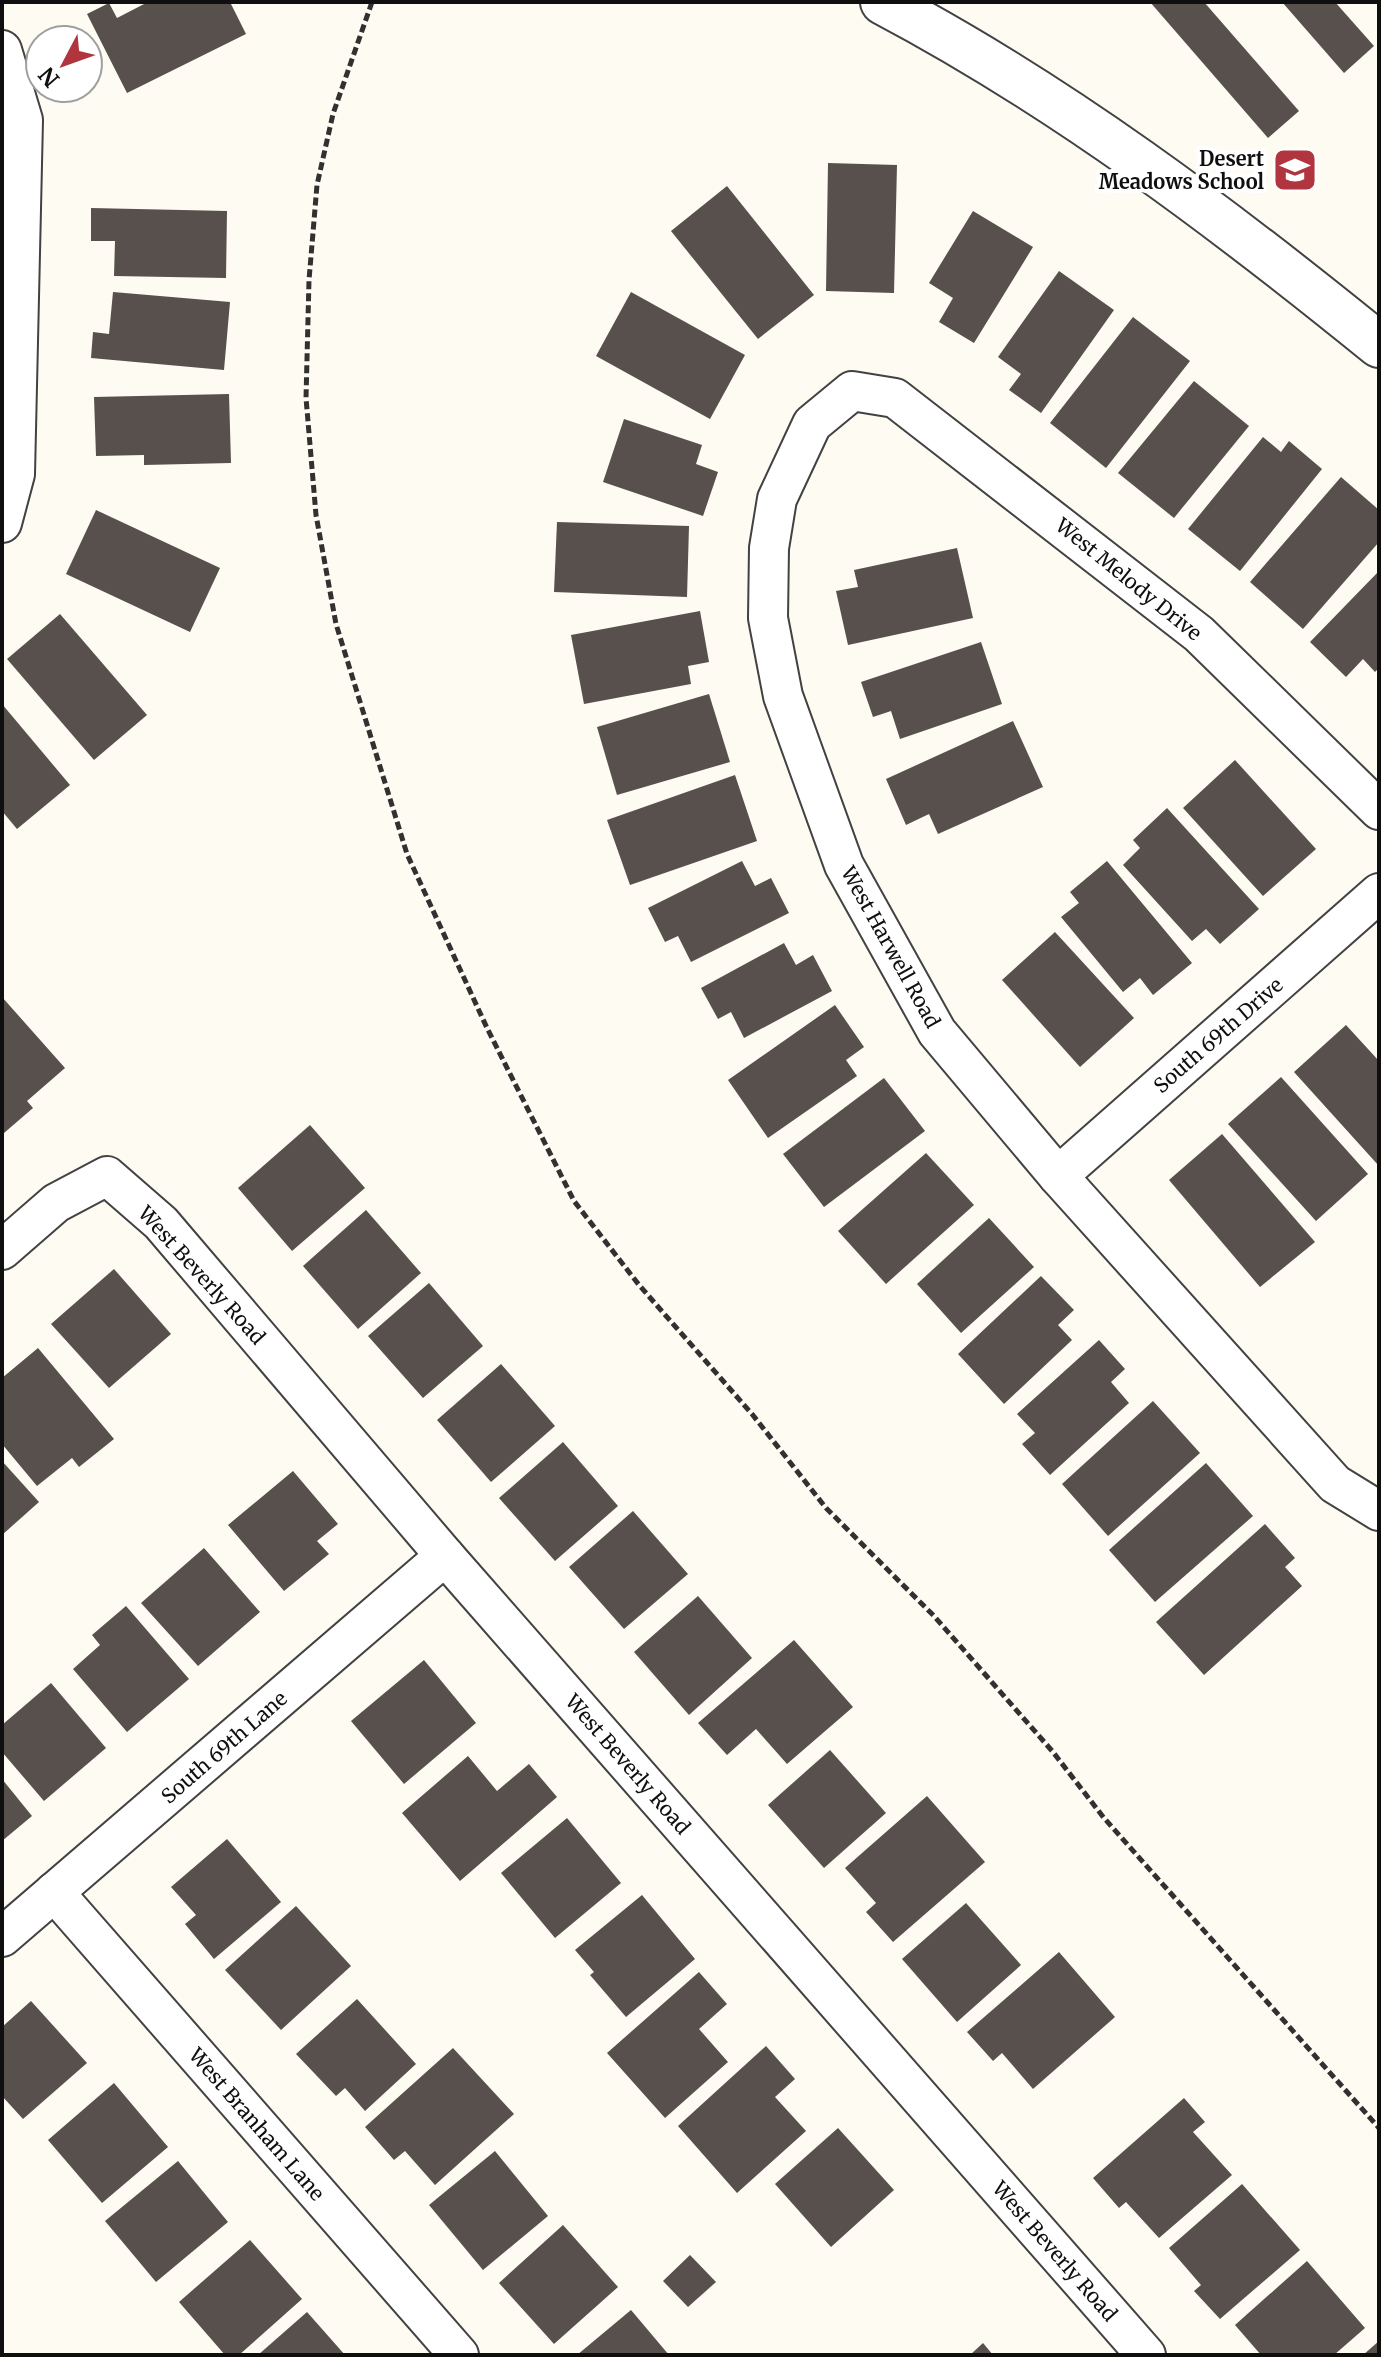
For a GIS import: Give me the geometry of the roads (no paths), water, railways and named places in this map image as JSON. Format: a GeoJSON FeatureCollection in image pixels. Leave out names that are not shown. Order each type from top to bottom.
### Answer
{"type":"FeatureCollection","features":[{"type":"Feature","properties":{"kind":"street"},"geometry":{"type":"LineString","coordinates":[[883,2],[1045,99],[1158,175],[1274,260],[1379,345]]}},
{"type":"Feature","properties":{"kind":"street"},"geometry":{"type":"LineString","coordinates":[[2,50],[23,120],[15,474],[2,523]]}},
{"type":"Feature","properties":{"kind":"street","name":"West Melody Drive"},"geometry":{"type":"LineString","coordinates":[[852,391],[895,398],[1187,624],[1287,717],[1379,810]]}},
{"type":"Feature","properties":{"kind":"street","name":"West Harwell Road"},"geometry":{"type":"LineString","coordinates":[[852,391],[812,424],[777,499],[769,548],[768,618],[783,696],[844,865],[937,1032],[1058,1176],[1335,1484],[1379,1511]]}},
{"type":"Feature","properties":{"kind":"street","name":"South 69th Drive"},"geometry":{"type":"LineString","coordinates":[[1058,1176],[1379,893]]}},
{"type":"Feature","properties":{"kind":"street","name":"West Beverly Road"},"geometry":{"type":"LineString","coordinates":[[2,1250],[56,1203],[107,1176],[161,1223],[445,1556],[1146,2355]]}},
{"type":"Feature","properties":{"kind":"street","name":"South 69th Lane"},"geometry":{"type":"LineString","coordinates":[[2,1937],[445,1556]]}},
{"type":"Feature","properties":{"kind":"street","name":"West Branham Lane"},"geometry":{"type":"LineString","coordinates":[[54,1892],[459,2355]]}},
{"type":"Feature","properties":{"kind":"place","name":"Desert Meadows School"},"geometry":{"type":"Point","coordinates":[1295,170]}}]}
